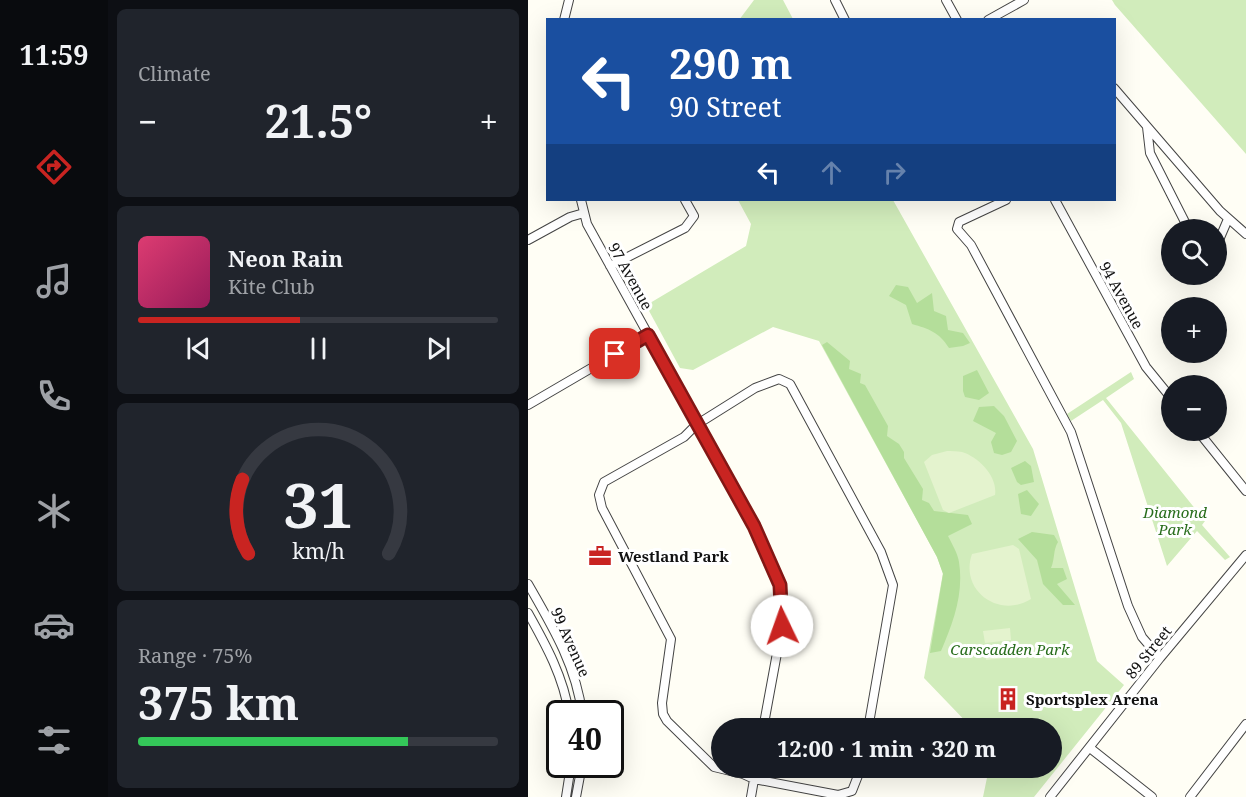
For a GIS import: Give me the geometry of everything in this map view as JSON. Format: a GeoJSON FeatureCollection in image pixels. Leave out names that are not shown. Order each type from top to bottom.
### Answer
{"type":"FeatureCollection","features":[{"type":"Feature","properties":{"kind":"street"},"geometry":{"type":"LineString","coordinates":[[564,18],[569,0]]}},
{"type":"Feature","properties":{"kind":"street"},"geometry":{"type":"LineString","coordinates":[[835,0],[844,18]]}},
{"type":"Feature","properties":{"kind":"street"},"geometry":{"type":"LineString","coordinates":[[946,0],[956,18]]}},
{"type":"Feature","properties":{"kind":"street"},"geometry":{"type":"LineString","coordinates":[[992,18],[1024,0]]}},
{"type":"Feature","properties":{"kind":"street"},"geometry":{"type":"LineString","coordinates":[[1116,90],[1228,219],[1246,234]]}},
{"type":"Feature","properties":{"kind":"street"},"geometry":{"type":"LineString","coordinates":[[1146,127],[1150,153],[1183,219]]}},
{"type":"Feature","properties":{"kind":"street","name":"97 Avenue"},"geometry":{"type":"LineString","coordinates":[[581,201],[587,224],[696,425],[754,526],[780,585],[782,626],[765,718]]}},
{"type":"Feature","properties":{"kind":"street"},"geometry":{"type":"LineString","coordinates":[[610,266],[685,228],[694,216],[686,201]]}},
{"type":"Feature","properties":{"kind":"street"},"geometry":{"type":"LineString","coordinates":[[1003,201],[959,222],[957,229],[971,245],[1071,432],[1128,606],[1142,637],[1160,658]]}},
{"type":"Feature","properties":{"kind":"street","name":"94 Avenue"},"geometry":{"type":"LineString","coordinates":[[1056,201],[1146,367],[1161,385]]}},
{"type":"Feature","properties":{"kind":"street"},"geometry":{"type":"LineString","coordinates":[[528,240],[584,213]]}},
{"type":"Feature","properties":{"kind":"street"},"geometry":{"type":"LineString","coordinates":[[528,405],[648,335]]}},
{"type":"Feature","properties":{"kind":"street"},"geometry":{"type":"LineString","coordinates":[[857,778],[852,791],[838,795],[754,779],[710,764],[670,725],[663,714],[662,704],[671,639],[604,512],[599,495],[608,478],[684,437],[696,425],[755,388],[779,380],[790,384],[881,552],[893,585],[870,718]]}},
{"type":"Feature","properties":{"kind":"street"},"geometry":{"type":"LineString","coordinates":[[1206,441],[1246,491]]}},
{"type":"Feature","properties":{"kind":"street","name":"89 Street"},"geometry":{"type":"LineString","coordinates":[[1050,797],[1160,658],[1246,555]]}},
{"type":"Feature","properties":{"kind":"street","name":"99 Avenue"},"geometry":{"type":"LineString","coordinates":[[528,584],[564,651],[580,700]]}},
{"type":"Feature","properties":{"kind":"street","name":"99 Avenue"},"geometry":{"type":"LineString","coordinates":[[528,613],[551,657],[567,700]]}},
{"type":"Feature","properties":{"kind":"street"},"geometry":{"type":"LineString","coordinates":[[1190,797],[1246,724]]}},
{"type":"Feature","properties":{"kind":"street"},"geometry":{"type":"LineString","coordinates":[[1090,748],[1152,797]]}},
{"type":"Feature","properties":{"kind":"street"},"geometry":{"type":"LineString","coordinates":[[566,797],[569,778]]}},
{"type":"Feature","properties":{"kind":"street"},"geometry":{"type":"LineString","coordinates":[[576,797],[580,778]]}},
{"type":"Feature","properties":{"kind":"street"},"geometry":{"type":"LineString","coordinates":[[751,797],[754,779]]}},
{"type":"Feature","properties":{"kind":"green space"},"geometry":{"type":"Polygon","coordinates":[[[754,0],[783,0],[792,18],[740,18],[754,0]]]}},
{"type":"Feature","properties":{"kind":"green space"},"geometry":{"type":"Polygon","coordinates":[[[1112,0],[1246,0],[1246,154],[1115,5],[1112,0]]]}},
{"type":"Feature","properties":{"kind":"green space","name":"Carscadden Park"},"geometry":{"type":"Polygon","coordinates":[[[739,201],[894,201],[1033,449],[1097,661],[1124,685],[1062,762],[1062,718],[962,718],[924,678],[943,573],[937,557],[819,341],[773,327],[693,370],[680,368],[648,309],[650,303],[746,246],[751,224],[739,201]]]}},
{"type":"Feature","properties":{"kind":"green space"},"geometry":{"type":"Polygon","coordinates":[[[896,285],[908,287],[917,303],[932,293],[934,311],[946,316],[948,330],[963,333],[970,343],[949,348],[933,332],[912,324],[906,305],[889,296],[896,285]]]}},
{"type":"Feature","properties":{"kind":"green space"},"geometry":{"type":"Polygon","coordinates":[[[827,342],[850,361],[849,369],[861,374],[860,383],[865,385],[888,426],[887,436],[899,444],[904,452],[904,458],[923,489],[922,500],[929,503],[934,511],[968,515],[972,524],[948,536],[958,559],[960,585],[953,619],[941,651],[930,653],[943,574],[937,557],[822,345],[827,342]]]}},
{"type":"Feature","properties":{"kind":"green space"},"geometry":{"type":"Polygon","coordinates":[[[977,370],[989,393],[979,400],[965,397],[963,391],[963,376],[977,370]]]}},
{"type":"Feature","properties":{"kind":"green space","name":"Diamond Park"},"geometry":{"type":"Polygon","coordinates":[[[1131,372],[1134,379],[1106,398],[1205,521],[1202,525],[1230,557],[1225,560],[1197,531],[1167,566],[1121,423],[1103,400],[1071,421],[1067,414],[1131,372]]]}},
{"type":"Feature","properties":{"kind":"green space"},"geometry":{"type":"Polygon","coordinates":[[[994,406],[1004,416],[1017,441],[1011,452],[1002,455],[994,453],[991,442],[996,433],[973,421],[979,407],[994,406]]]}},
{"type":"Feature","properties":{"kind":"green space"},"geometry":{"type":"Polygon","coordinates":[[[947,451],[962,452],[981,463],[994,481],[995,495],[949,513],[943,510],[924,462],[932,455],[947,451]]]}},
{"type":"Feature","properties":{"kind":"green space"},"geometry":{"type":"Polygon","coordinates":[[[1025,461],[1031,466],[1034,482],[1021,485],[1017,482],[1011,468],[1025,461]]]}},
{"type":"Feature","properties":{"kind":"green space"},"geometry":{"type":"Polygon","coordinates":[[[1027,490],[1039,504],[1031,516],[1021,514],[1018,494],[1027,490]]]}},
{"type":"Feature","properties":{"kind":"green space"},"geometry":{"type":"Polygon","coordinates":[[[1032,532],[1054,535],[1058,542],[1051,568],[1063,568],[1067,579],[1057,584],[1075,605],[1063,605],[1043,584],[1037,560],[1018,539],[1032,532]]]}},
{"type":"Feature","properties":{"kind":"green space"},"geometry":{"type":"Polygon","coordinates":[[[1013,545],[1019,549],[1031,599],[1007,606],[985,598],[977,590],[971,579],[970,567],[972,554],[1013,545]]]}},
{"type":"Feature","properties":{"kind":"green space"},"geometry":{"type":"Polygon","coordinates":[[[1010,628],[1011,640],[985,643],[983,631],[1010,628]]]}},
{"type":"Feature","properties":{"kind":"green space"},"geometry":{"type":"Polygon","coordinates":[[[1011,645],[1013,657],[986,660],[985,648],[1011,645]]]}},
{"type":"Feature","properties":{"kind":"green space","name":"Carscadden Park"},"geometry":{"type":"Polygon","coordinates":[[[987,778],[1049,778],[1034,797],[983,797],[987,778]]]}},
{"type":"Feature","properties":{"kind":"place","name":"Westland Park"},"geometry":{"type":"Point","coordinates":[600,556]}},
{"type":"Feature","properties":{"kind":"place","name":"Sportsplex Arena"},"geometry":{"type":"Point","coordinates":[1008,699]}},
{"type":"Feature","properties":{"kind":"route"},"geometry":{"type":"LineString","coordinates":[[615,354],[648,335],[754,526],[780,585],[782,626]]}}]}
